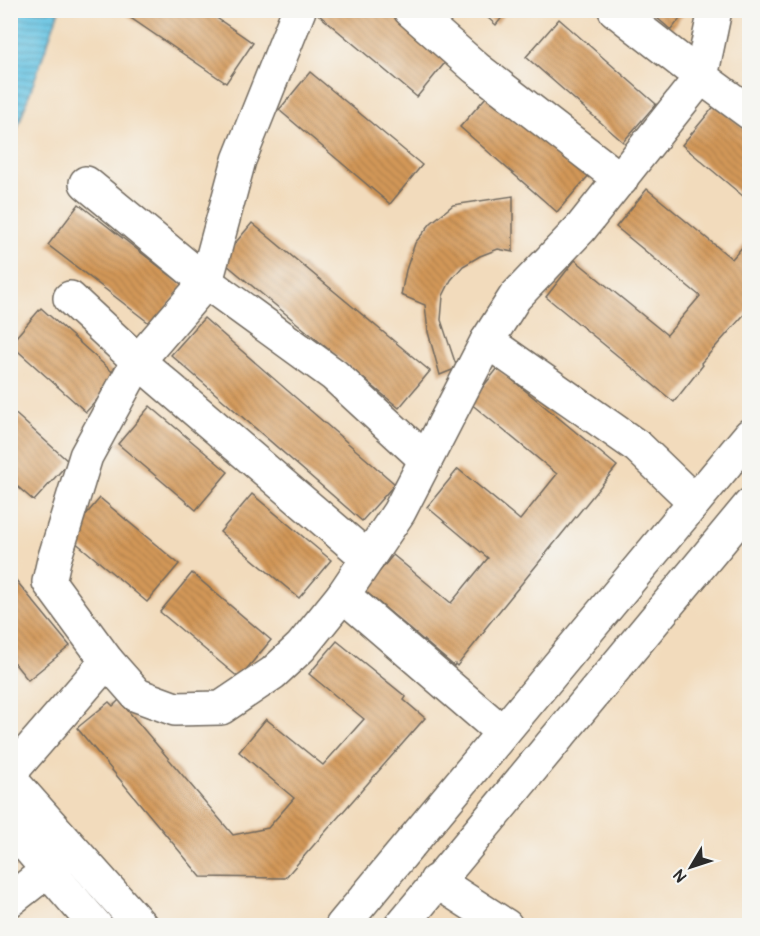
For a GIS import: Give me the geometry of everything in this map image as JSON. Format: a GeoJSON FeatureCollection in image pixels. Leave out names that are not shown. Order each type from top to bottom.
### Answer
{"type":"FeatureCollection","features":[{"type":"Feature","properties":{"kind":"main road"},"geometry":{"type":"LineString","coordinates":[[299,10],[239,160],[206,282],[138,361],[87,456],[49,582],[107,661],[137,695],[175,709],[221,708],[273,674],[301,647],[343,595],[399,512],[487,340],[515,297],[581,228],[701,77],[715,10]]}},
{"type":"Feature","properties":{"kind":"main road"},"geometry":{"type":"LineString","coordinates":[[410,10],[476,68],[621,180]]}},
{"type":"Feature","properties":{"kind":"main road"},"geometry":{"type":"LineString","coordinates":[[615,10],[750,112]]}},
{"type":"Feature","properties":{"kind":"main road"},"geometry":{"type":"LineString","coordinates":[[86,183],[206,282],[334,375],[425,459]]}},
{"type":"Feature","properties":{"kind":"main road"},"geometry":{"type":"LineString","coordinates":[[70,298],[138,361],[368,558]]}},
{"type":"Feature","properties":{"kind":"main road"},"geometry":{"type":"LineString","coordinates":[[487,340],[638,447],[694,501]]}},
{"type":"Feature","properties":{"kind":"main road"},"geometry":{"type":"LineString","coordinates":[[342,926],[750,435]]}},
{"type":"Feature","properties":{"kind":"main road"},"geometry":{"type":"LineString","coordinates":[[401,926],[750,505]]}},
{"type":"Feature","properties":{"kind":"main road"},"geometry":{"type":"LineString","coordinates":[[343,595],[502,732]]}},
{"type":"Feature","properties":{"kind":"main road"},"geometry":{"type":"LineString","coordinates":[[10,773],[107,661]]}},
{"type":"Feature","properties":{"kind":"main road"},"geometry":{"type":"LineString","coordinates":[[10,778],[61,860],[96,926]]}},
{"type":"Feature","properties":{"kind":"main road"},"geometry":{"type":"LineString","coordinates":[[10,826],[61,860],[141,926]]}},
{"type":"Feature","properties":{"kind":"main road"},"geometry":{"type":"LineString","coordinates":[[10,900],[61,860]]}},
{"type":"Feature","properties":{"kind":"main road"},"geometry":{"type":"LineString","coordinates":[[436,881],[506,926]]}},
{"type":"Feature","properties":{"kind":"water"},"geometry":{"type":"Polygon","coordinates":[[[10,11],[59,11],[11,146],[10,11]]]}},
{"type":"Feature","properties":{"kind":"building"},"geometry":{"type":"Polygon","coordinates":[[[119,10],[205,10],[253,43],[226,83],[119,10]]]}},
{"type":"Feature","properties":{"kind":"building"},"geometry":{"type":"Polygon","coordinates":[[[313,10],[389,10],[448,59],[417,97],[313,10]]]}},
{"type":"Feature","properties":{"kind":"building"},"geometry":{"type":"Polygon","coordinates":[[[479,10],[508,10],[496,25],[479,10]]]}},
{"type":"Feature","properties":{"kind":"building"},"geometry":{"type":"Polygon","coordinates":[[[648,10],[687,10],[671,30],[648,10]]]}},
{"type":"Feature","properties":{"kind":"building"},"geometry":{"type":"Polygon","coordinates":[[[559,19],[656,104],[623,142],[526,57],[559,19]]]}},
{"type":"Feature","properties":{"kind":"building"},"geometry":{"type":"Polygon","coordinates":[[[310,72],[422,165],[390,204],[279,110],[310,72]]]}},
{"type":"Feature","properties":{"kind":"building"},"geometry":{"type":"Polygon","coordinates":[[[493,89],[590,174],[557,212],[460,127],[493,89]]]}},
{"type":"Feature","properties":{"kind":"building"},"geometry":{"type":"Polygon","coordinates":[[[716,104],[750,133],[750,202],[682,145],[716,104]]]}},
{"type":"Feature","properties":{"kind":"building"},"geometry":{"type":"Polygon","coordinates":[[[647,189],[732,259],[750,238],[750,308],[701,363],[703,365],[674,402],[546,297],[575,260],[667,335],[700,296],[616,227],[647,189]]]}},
{"type":"Feature","properties":{"kind":"building"},"geometry":{"type":"Polygon","coordinates":[[[513,196],[513,252],[498,249],[463,266],[451,280],[443,296],[441,320],[457,368],[440,375],[428,332],[425,305],[401,295],[415,243],[431,223],[453,205],[513,196]]]}},
{"type":"Feature","properties":{"kind":"building"},"geometry":{"type":"Polygon","coordinates":[[[79,204],[184,286],[153,326],[48,245],[79,204]]]}},
{"type":"Feature","properties":{"kind":"building"},"geometry":{"type":"Polygon","coordinates":[[[252,223],[430,371],[399,408],[221,260],[252,223]]]}},
{"type":"Feature","properties":{"kind":"building"},"geometry":{"type":"Polygon","coordinates":[[[41,308],[118,377],[86,412],[10,344],[41,308]]]}},
{"type":"Feature","properties":{"kind":"building"},"geometry":{"type":"Polygon","coordinates":[[[204,318],[395,484],[362,521],[171,355],[204,318]]]}},
{"type":"Feature","properties":{"kind":"building"},"geometry":{"type":"Polygon","coordinates":[[[498,368],[617,466],[457,666],[455,664],[454,666],[364,590],[393,555],[451,603],[488,558],[427,507],[458,469],[520,520],[557,474],[470,403],[498,368]]]}},
{"type":"Feature","properties":{"kind":"building"},"geometry":{"type":"Polygon","coordinates":[[[150,406],[228,472],[196,510],[118,444],[150,406]]]}},
{"type":"Feature","properties":{"kind":"building"},"geometry":{"type":"Polygon","coordinates":[[[10,409],[69,462],[34,501],[10,480],[10,409]]]}},
{"type":"Feature","properties":{"kind":"building"},"geometry":{"type":"Polygon","coordinates":[[[252,494],[331,560],[299,598],[220,532],[252,494]]]}},
{"type":"Feature","properties":{"kind":"building"},"geometry":{"type":"Polygon","coordinates":[[[100,498],[179,564],[147,602],[68,536],[100,498]]]}},
{"type":"Feature","properties":{"kind":"building"},"geometry":{"type":"Polygon","coordinates":[[[10,573],[70,646],[28,680],[10,658],[10,573]]]}},
{"type":"Feature","properties":{"kind":"building"},"geometry":{"type":"Polygon","coordinates":[[[192,573],[271,640],[239,678],[160,612],[192,573]]]}},
{"type":"Feature","properties":{"kind":"building"},"geometry":{"type":"Polygon","coordinates":[[[337,641],[406,697],[404,700],[425,718],[285,878],[201,877],[77,728],[109,702],[113,706],[119,700],[233,835],[268,828],[294,798],[239,752],[266,719],[323,765],[364,719],[309,674],[337,641]]]}}]}
